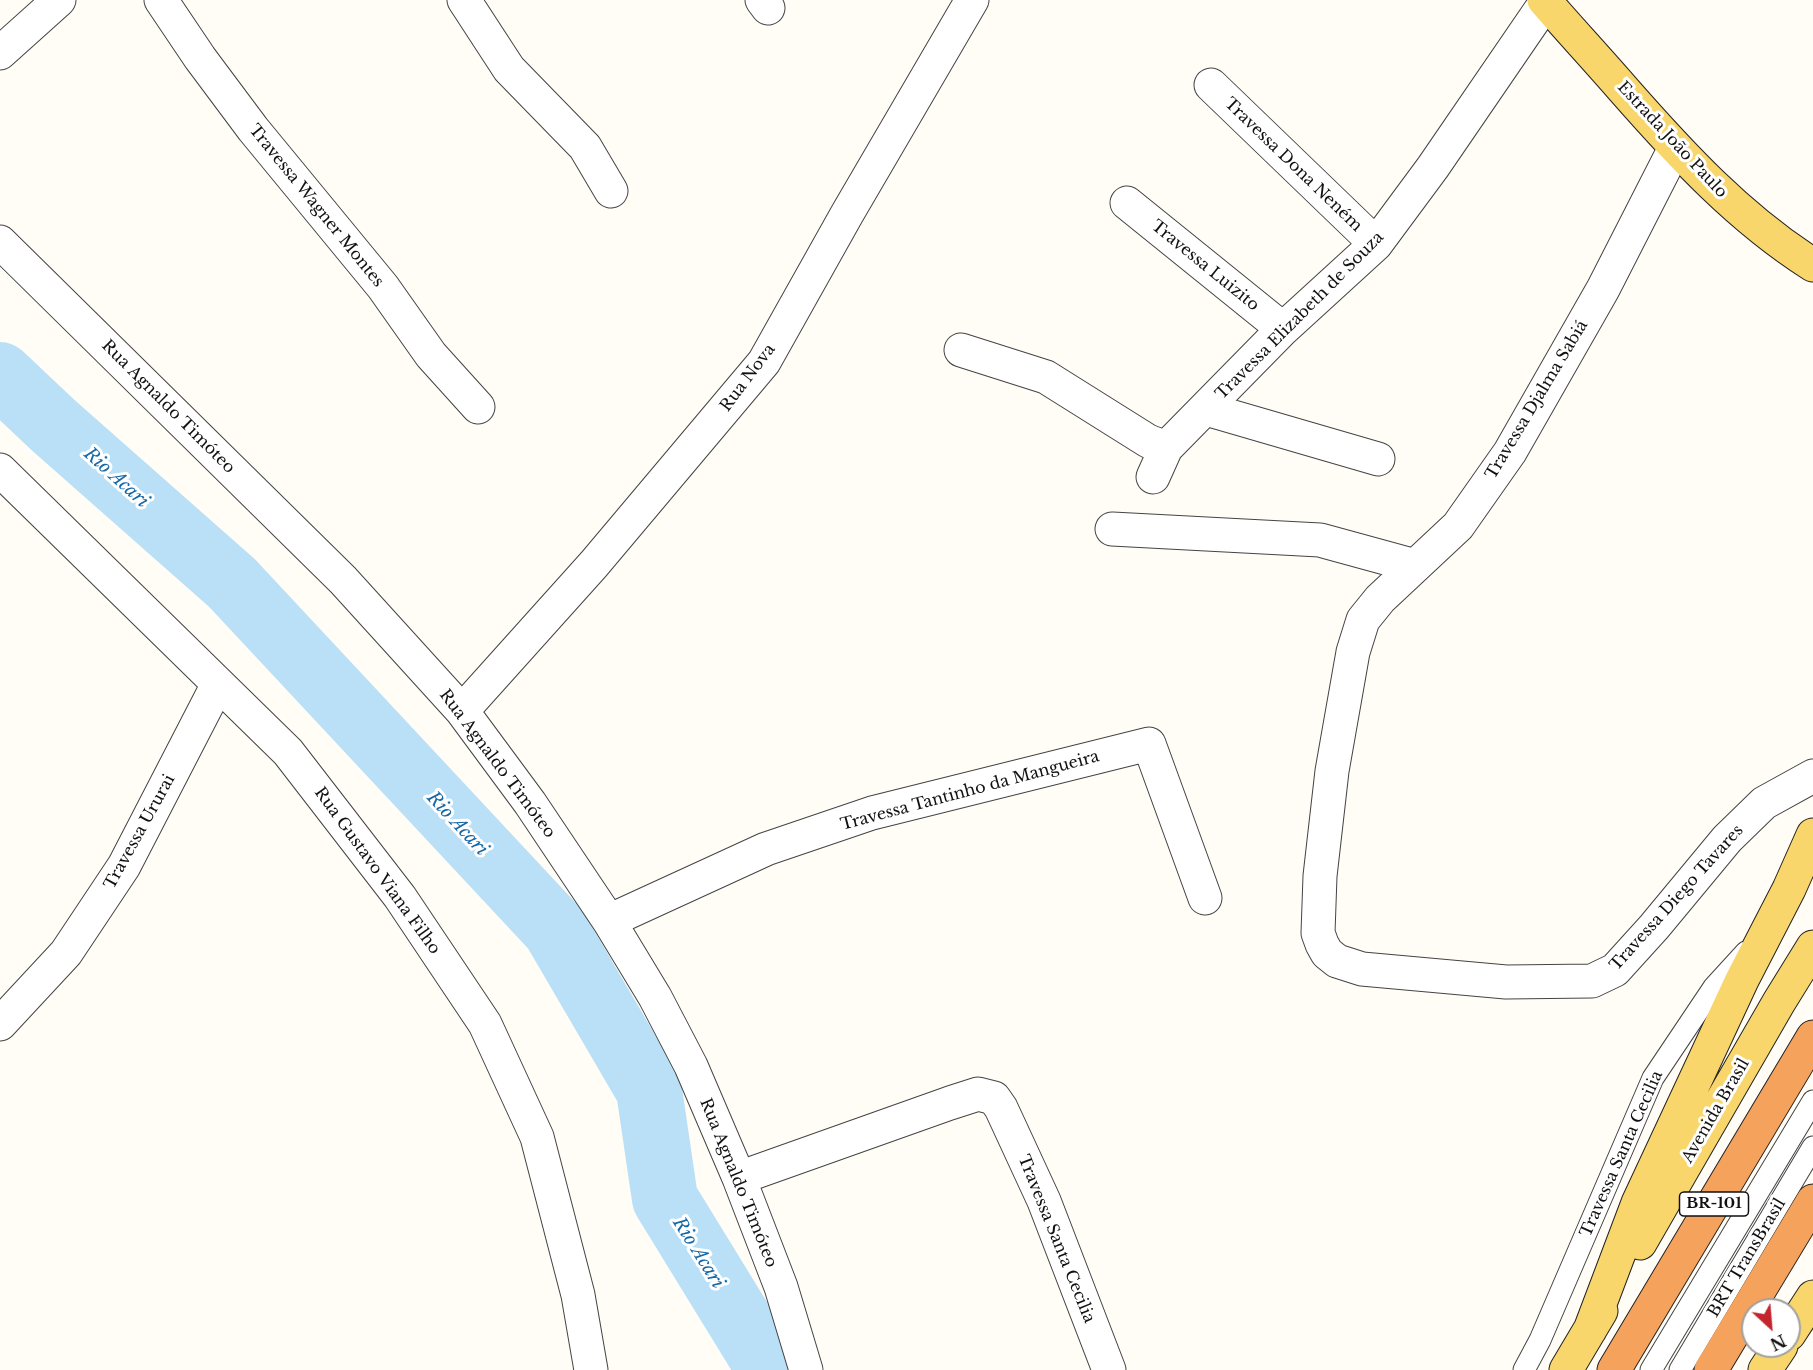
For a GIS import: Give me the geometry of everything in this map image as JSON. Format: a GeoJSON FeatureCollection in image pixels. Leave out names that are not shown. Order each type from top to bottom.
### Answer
{"type":"FeatureCollection","features":[{"type":"Feature","properties":{"kind":"highway","name":"BR-101"},"geometry":{"type":"LineString","coordinates":[[1614,1370],[1813,1037]]}},
{"type":"Feature","properties":{"kind":"highway"},"geometry":{"type":"LineString","coordinates":[[1711,1370],[1813,1201]]}},
{"type":"Feature","properties":{"kind":"main road","name":"Estrada João Paulo"},"geometry":{"type":"LineString","coordinates":[[1545,1],[1675,148],[1721,193],[1779,243],[1813,265]]}},
{"type":"Feature","properties":{"kind":"main road"},"geometry":{"type":"LineString","coordinates":[[1590,1330],[1638,1203],[1732,1000],[1813,835]]}},
{"type":"Feature","properties":{"kind":"main road","name":"Avenida Brasil"},"geometry":{"type":"LineString","coordinates":[[1566,1370],[1813,946]]}},
{"type":"Feature","properties":{"kind":"main road"},"geometry":{"type":"LineString","coordinates":[[1801,1316],[1813,1297]]}},
{"type":"Feature","properties":{"kind":"street"},"geometry":{"type":"LineString","coordinates":[[0,53],[59,0]]}},
{"type":"Feature","properties":{"kind":"street","name":"Travessa Wagner Montes"},"geometry":{"type":"LineString","coordinates":[[161,0],[200,58],[253,129],[383,287],[431,355],[478,407]]}},
{"type":"Feature","properties":{"kind":"street"},"geometry":{"type":"LineString","coordinates":[[464,0],[509,69],[585,147],[611,191]]}},
{"type":"Feature","properties":{"kind":"street","name":"Rua Nova"},"geometry":{"type":"LineString","coordinates":[[462,711],[594,564],[764,362],[972,0]]}},
{"type":"Feature","properties":{"kind":"street","name":"Travessa Elizabeth de Souza"},"geometry":{"type":"LineString","coordinates":[[1153,477],[1166,448],[1283,329],[1376,244],[1433,167],[1545,1]]}},
{"type":"Feature","properties":{"kind":"street","name":"Travessa Dona Neném"},"geometry":{"type":"LineString","coordinates":[[1211,85],[1376,244]]}},
{"type":"Feature","properties":{"kind":"street","name":"Travessa Djalma Sabiá"},"geometry":{"type":"LineString","coordinates":[[1322,944],[1318,933],[1320,876],[1332,771],[1353,652],[1363,620],[1380,599],[1458,525],[1510,452],[1603,289],[1675,148]]}},
{"type":"Feature","properties":{"kind":"street","name":"Travessa Luizito"},"geometry":{"type":"LineString","coordinates":[[1127,203],[1283,329]]}},
{"type":"Feature","properties":{"kind":"street","name":"Rua Agnaldo Timóteo"},"geometry":{"type":"LineString","coordinates":[[0,242],[343,580],[462,711],[530,803],[609,921],[655,997],[691,1066],[739,1178],[781,1287],[806,1370]]}},
{"type":"Feature","properties":{"kind":"street"},"geometry":{"type":"LineString","coordinates":[[961,350],[1046,377],[1148,441],[1166,448]]}},
{"type":"Feature","properties":{"kind":"street"},"geometry":{"type":"LineString","coordinates":[[1206,409],[1378,459]]}},
{"type":"Feature","properties":{"kind":"street","name":"Rua Gustavo Viana Filho"},"geometry":{"type":"LineString","coordinates":[[0,470],[288,752],[400,897],[485,1024],[537,1137],[578,1295],[591,1370]]}},
{"type":"Feature","properties":{"kind":"street"},"geometry":{"type":"LineString","coordinates":[[1112,529],[1320,540],[1415,567]]}},
{"type":"Feature","properties":{"kind":"street","name":"Travessa Ururai"},"geometry":{"type":"LineString","coordinates":[[0,1024],[66,953],[124,866],[218,684]]}},
{"type":"Feature","properties":{"kind":"street","name":"Travessa Tantinho da Mangueira"},"geometry":{"type":"LineString","coordinates":[[609,921],[766,849],[872,813],[1149,744],[1205,898]]}},
{"type":"Feature","properties":{"kind":"street","name":"Travessa Diego Tavares"},"geometry":{"type":"LineString","coordinates":[[1322,944],[1337,961],[1362,969],[1506,982],[1592,981],[1615,970],[1727,839],[1764,803],[1813,776]]}},
{"type":"Feature","properties":{"kind":"street","name":"Travessa Santa Cecilia"},"geometry":{"type":"LineString","coordinates":[[739,1178],[978,1094],[994,1098],[1001,1108],[1044,1201],[1108,1370]]}},
{"type":"Feature","properties":{"kind":"lane","name":"Travessa Santa Cecilia"},"geometry":{"type":"LineString","coordinates":[[1524,1370],[1540,1340],[1653,1078],[1714,987],[1769,928]]}},
{"type":"Feature","properties":{"kind":"lane","name":"BRT TransBrasil"},"geometry":{"type":"LineString","coordinates":[[1651,1370],[1813,1101]]}},
{"type":"Feature","properties":{"kind":"lane","name":"BRT TransBrasil"},"geometry":{"type":"LineString","coordinates":[[1680,1370],[1813,1147]]}},
{"type":"Feature","properties":{"kind":"waterway","name":"Rio Acari"},"geometry":{"type":"LineString","coordinates":[[0,375],[53,425],[232,583],[555,929],[649,1090],[665,1199],[770,1370]]}}]}
